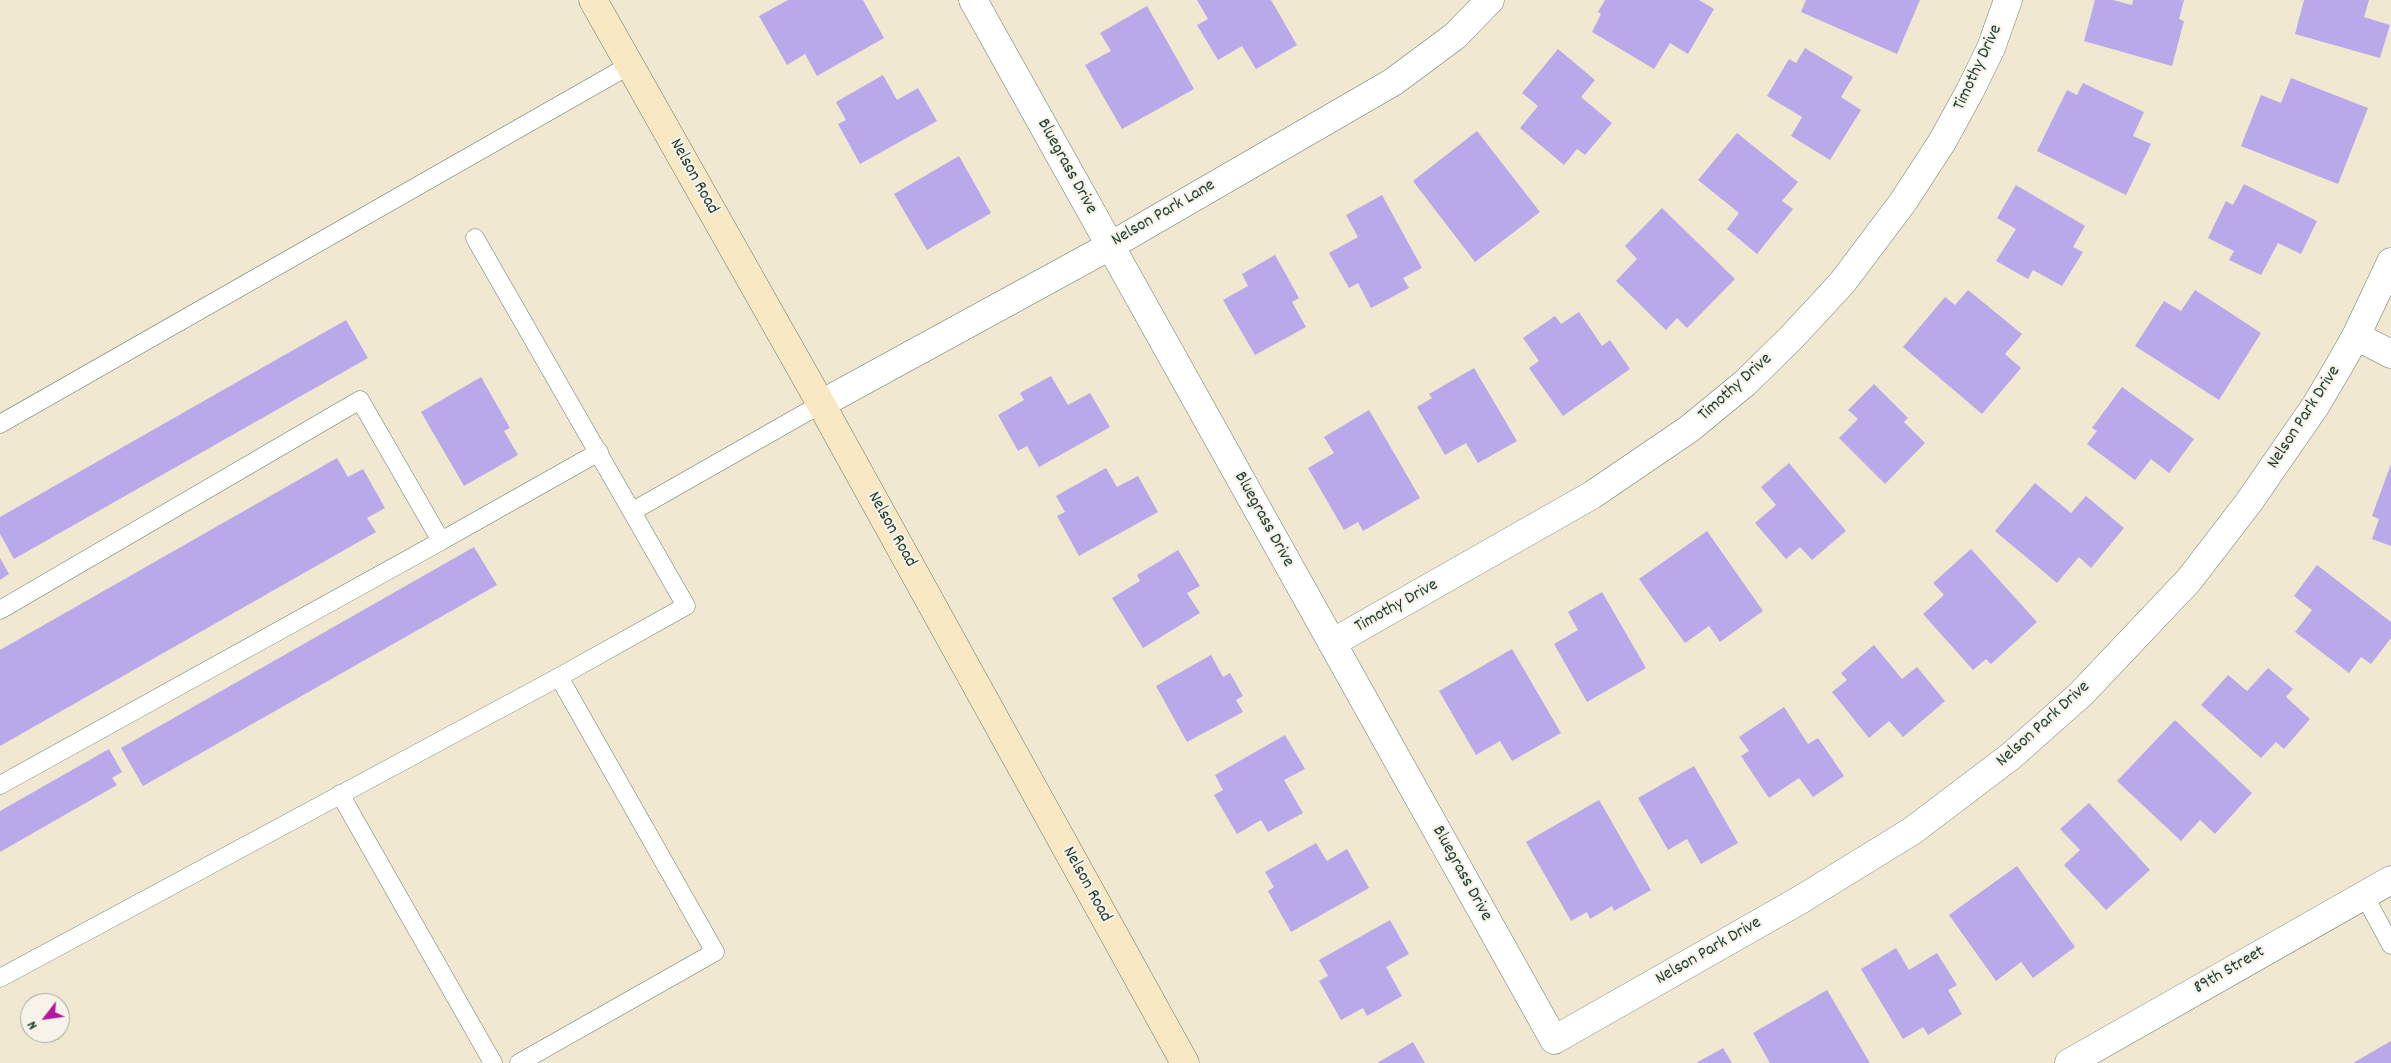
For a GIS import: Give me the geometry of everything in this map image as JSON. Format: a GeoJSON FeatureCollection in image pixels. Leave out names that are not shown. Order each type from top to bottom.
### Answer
{"type":"FeatureCollection","features":[{"type":"Feature","properties":{"kind":"main road","name":"Nelson Road"},"geometry":{"type":"LineString","coordinates":[[593,0],[821,404],[1184,1063]]}},
{"type":"Feature","properties":{"kind":"street","name":"Bluegrass Drive"},"geometry":{"type":"LineString","coordinates":[[973,0],[1554,1040]]}},
{"type":"Feature","properties":{"kind":"street","name":"Nelson Park Lane"},"geometry":{"type":"LineString","coordinates":[[821,404],[1110,246],[1393,82],[1455,36],[1490,0]]}},
{"type":"Feature","properties":{"kind":"street","name":"Timothy Drive"},"geometry":{"type":"LineString","coordinates":[[1332,643],[1592,495],[1689,429],[1745,383],[1830,296],[1903,202],[1942,142],[1966,99],[1991,48],[2008,0]]}},
{"type":"Feature","properties":{"kind":"street","name":"Nelson Park Drive"},"geometry":{"type":"LineString","coordinates":[[1554,1040],[1800,900],[1912,831],[1976,784],[2040,731],[2123,651],[2189,580],[2274,466],[2316,405],[2356,336],[2391,262]]}},
{"type":"Feature","properties":{"kind":"street"},"geometry":{"type":"LineString","coordinates":[[2356,336],[2391,354]]}},
{"type":"Feature","properties":{"kind":"street","name":"89th Street"},"geometry":{"type":"LineString","coordinates":[[2069,1063],[2391,880]]}},
{"type":"Feature","properties":{"kind":"lane"},"geometry":{"type":"LineString","coordinates":[[0,424],[630,65]]}},
{"type":"Feature","properties":{"kind":"lane"},"geometry":{"type":"LineString","coordinates":[[0,978],[559,677],[686,606],[475,238]]}},
{"type":"Feature","properties":{"kind":"lane"},"geometry":{"type":"LineString","coordinates":[[0,610],[360,400],[441,541]]}},
{"type":"Feature","properties":{"kind":"lane"},"geometry":{"type":"LineString","coordinates":[[633,511],[821,404]]}},
{"type":"Feature","properties":{"kind":"lane"},"geometry":{"type":"LineString","coordinates":[[0,784],[599,452]]}},
{"type":"Feature","properties":{"kind":"lane"},"geometry":{"type":"LineString","coordinates":[[518,1063],[714,952],[559,677]]}},
{"type":"Feature","properties":{"kind":"lane"},"geometry":{"type":"LineString","coordinates":[[340,794],[493,1063]]}},
{"type":"Feature","properties":{"kind":"lane"},"geometry":{"type":"LineString","coordinates":[[2364,895],[2391,944]]}},
{"type":"Feature","properties":{"kind":"building"},"geometry":{"type":"Polygon","coordinates":[[[788,0],[863,0],[884,38],[817,76],[805,54],[787,65],[759,16],[788,0]]]}},
{"type":"Feature","properties":{"kind":"building"},"geometry":{"type":"Polygon","coordinates":[[[1197,0],[1271,0],[1297,45],[1256,69],[1242,46],[1218,60],[1197,25],[1208,19],[1197,0]]]}},
{"type":"Feature","properties":{"kind":"building"},"geometry":{"type":"Polygon","coordinates":[[[1605,0],[1699,0],[1714,9],[1688,54],[1670,43],[1654,69],[1592,32],[1601,14],[1598,12],[1605,0]]]}},
{"type":"Feature","properties":{"kind":"building"},"geometry":{"type":"Polygon","coordinates":[[[1806,0],[1920,0],[1897,54],[1801,12],[1806,0]]]}},
{"type":"Feature","properties":{"kind":"building"},"geometry":{"type":"Polygon","coordinates":[[[2095,0],[2113,0],[2132,5],[2133,0],[2184,0],[2179,19],[2184,21],[2172,66],[2084,41],[2095,0]]]}},
{"type":"Feature","properties":{"kind":"building"},"geometry":{"type":"Polygon","coordinates":[[[2304,0],[2369,0],[2364,17],[2390,25],[2380,58],[2295,34],[2304,0]]]}},
{"type":"Feature","properties":{"kind":"building"},"geometry":{"type":"Polygon","coordinates":[[[1147,6],[1194,89],[1122,129],[1085,65],[1111,51],[1100,33],[1147,6]]]}},
{"type":"Feature","properties":{"kind":"building"},"geometry":{"type":"Polygon","coordinates":[[[1805,48],[1853,77],[1841,97],[1861,110],[1830,160],[1791,136],[1802,117],[1767,96],[1789,59],[1796,63],[1805,48]]]}},
{"type":"Feature","properties":{"kind":"building"},"geometry":{"type":"Polygon","coordinates":[[[1558,49],[1595,80],[1581,97],[1612,123],[1585,155],[1577,149],[1564,165],[1520,128],[1538,106],[1522,93],[1558,49]]]}},
{"type":"Feature","properties":{"kind":"building"},"geometry":{"type":"Polygon","coordinates":[[[883,75],[897,100],[918,88],[937,121],[860,164],[838,124],[846,120],[836,102],[883,75]]]}},
{"type":"Feature","properties":{"kind":"building"},"geometry":{"type":"Polygon","coordinates":[[[2291,78],[2368,108],[2338,184],[2241,146],[2261,95],[2281,103],[2291,78]]]}},
{"type":"Feature","properties":{"kind":"building"},"geometry":{"type":"Polygon","coordinates":[[[2083,83],[2144,112],[2133,136],[2151,144],[2126,195],[2037,151],[2067,90],[2077,95],[2083,83]]]}},
{"type":"Feature","properties":{"kind":"building"},"geometry":{"type":"Polygon","coordinates":[[[1477,131],[1540,212],[1475,262],[1413,181],[1477,131]]]}},
{"type":"Feature","properties":{"kind":"building"},"geometry":{"type":"Polygon","coordinates":[[[1737,133],[1798,182],[1782,201],[1793,209],[1757,254],[1727,229],[1739,213],[1698,180],[1737,133]]]}},
{"type":"Feature","properties":{"kind":"building"},"geometry":{"type":"Polygon","coordinates":[[[959,156],[991,213],[927,250],[894,194],[959,156]]]}},
{"type":"Feature","properties":{"kind":"building"},"geometry":{"type":"Polygon","coordinates":[[[2244,184],[2317,221],[2301,254],[2278,243],[2261,275],[2229,260],[2234,251],[2208,238],[2226,201],[2233,205],[2244,184]]]}},
{"type":"Feature","properties":{"kind":"building"},"geometry":{"type":"Polygon","coordinates":[[[2016,185],[2085,226],[2073,247],[2083,252],[2062,286],[2033,270],[2028,279],[1996,261],[2016,229],[1997,218],[2016,185]]]}},
{"type":"Feature","properties":{"kind":"building"},"geometry":{"type":"Polygon","coordinates":[[[1382,195],[1422,268],[1403,278],[1409,288],[1371,308],[1358,283],[1349,288],[1329,253],[1358,237],[1346,215],[1382,195]]]}},
{"type":"Feature","properties":{"kind":"building"},"geometry":{"type":"Polygon","coordinates":[[[1662,208],[1735,279],[1687,328],[1677,318],[1666,330],[1616,281],[1637,259],[1625,246],[1662,208]]]}},
{"type":"Feature","properties":{"kind":"building"},"geometry":{"type":"Polygon","coordinates":[[[1275,255],[1299,298],[1292,302],[1306,327],[1255,355],[1223,300],[1248,286],[1242,274],[1275,255]]]}},
{"type":"Feature","properties":{"kind":"building"},"geometry":{"type":"Polygon","coordinates":[[[1968,290],[2022,334],[2005,354],[2021,368],[1982,414],[1903,347],[1945,297],[1955,305],[1968,290]]]}},
{"type":"Feature","properties":{"kind":"building"},"geometry":{"type":"Polygon","coordinates":[[[2195,290],[2261,333],[2219,400],[2135,346],[2164,301],[2181,311],[2195,290]]]}},
{"type":"Feature","properties":{"kind":"building"},"geometry":{"type":"Polygon","coordinates":[[[1579,312],[1602,346],[1610,340],[1630,369],[1563,416],[1529,368],[1539,361],[1523,338],[1555,316],[1561,324],[1579,312]]]}},
{"type":"Feature","properties":{"kind":"building"},"geometry":{"type":"Polygon","coordinates":[[[346,320],[368,358],[14,559],[0,534],[0,517],[346,320]]]}},
{"type":"Feature","properties":{"kind":"building"},"geometry":{"type":"Polygon","coordinates":[[[1474,368],[1517,441],[1478,463],[1466,443],[1445,455],[1417,407],[1432,398],[1429,394],[1474,368]]]}},
{"type":"Feature","properties":{"kind":"building"},"geometry":{"type":"Polygon","coordinates":[[[1051,376],[1068,405],[1090,393],[1110,427],[1039,467],[1027,446],[1018,451],[998,415],[1024,400],[1020,393],[1051,376]]]}},
{"type":"Feature","properties":{"kind":"building"},"geometry":{"type":"Polygon","coordinates":[[[481,377],[510,428],[504,431],[518,455],[464,486],[421,412],[481,377]]]}},
{"type":"Feature","properties":{"kind":"building"},"geometry":{"type":"Polygon","coordinates":[[[1874,384],[1908,418],[1904,422],[1925,443],[1885,484],[1839,438],[1858,419],[1848,410],[1874,384]]]}},
{"type":"Feature","properties":{"kind":"building"},"geometry":{"type":"Polygon","coordinates":[[[2122,387],[2194,439],[2169,473],[2151,459],[2135,480],[2087,444],[2097,431],[2092,428],[2122,387]]]}},
{"type":"Feature","properties":{"kind":"building"},"geometry":{"type":"Polygon","coordinates":[[[1369,410],[1420,498],[1363,531],[1358,522],[1344,530],[1308,468],[1334,453],[1324,437],[1369,410]]]}},
{"type":"Feature","properties":{"kind":"building"},"geometry":{"type":"Polygon","coordinates":[[[337,458],[348,477],[363,469],[385,508],[367,518],[376,532],[0,746],[0,650],[337,458]]]}},
{"type":"Feature","properties":{"kind":"building"},"geometry":{"type":"Polygon","coordinates":[[[1789,463],[1846,531],[1812,560],[1800,547],[1786,559],[1755,523],[1776,505],[1761,487],[1789,463]]]}},
{"type":"Feature","properties":{"kind":"building"},"geometry":{"type":"Polygon","coordinates":[[[2391,464],[2391,546],[2372,539],[2379,519],[2372,516],[2391,464]]]}},
{"type":"Feature","properties":{"kind":"building"},"geometry":{"type":"Polygon","coordinates":[[[1106,468],[1117,487],[1138,476],[1158,512],[1079,556],[1057,516],[1065,512],[1056,496],[1106,468]]]}},
{"type":"Feature","properties":{"kind":"building"},"geometry":{"type":"Polygon","coordinates":[[[2035,483],[2071,513],[2086,496],[2124,528],[2091,568],[2079,557],[2057,583],[1995,531],[2035,483]]]}},
{"type":"Feature","properties":{"kind":"building"},"geometry":{"type":"Polygon","coordinates":[[[1707,531],[1763,611],[1720,642],[1709,626],[1685,643],[1639,579],[1707,531]]]}},
{"type":"Feature","properties":{"kind":"building"},"geometry":{"type":"Polygon","coordinates":[[[474,547],[497,585],[143,786],[121,748],[474,547]]]}},
{"type":"Feature","properties":{"kind":"building"},"geometry":{"type":"Polygon","coordinates":[[[1971,549],[2037,622],[1991,664],[1986,659],[1973,670],[1923,614],[1944,595],[1933,583],[1971,549]]]}},
{"type":"Feature","properties":{"kind":"building"},"geometry":{"type":"Polygon","coordinates":[[[1178,550],[1200,586],[1187,593],[1200,613],[1143,648],[1112,598],[1140,581],[1137,575],[1178,550]]]}},
{"type":"Feature","properties":{"kind":"building"},"geometry":{"type":"Polygon","coordinates":[[[0,558],[9,574],[0,580],[0,558]]]}},
{"type":"Feature","properties":{"kind":"building"},"geometry":{"type":"Polygon","coordinates":[[[2317,565],[2391,622],[2391,638],[2371,664],[2361,657],[2349,673],[2295,632],[2312,610],[2294,596],[2317,565]]]}},
{"type":"Feature","properties":{"kind":"building"},"geometry":{"type":"Polygon","coordinates":[[[1602,592],[1646,668],[1587,702],[1554,644],[1578,630],[1568,612],[1602,592]]]}},
{"type":"Feature","properties":{"kind":"building"},"geometry":{"type":"Polygon","coordinates":[[[1874,645],[1902,679],[1917,667],[1945,701],[1903,737],[1889,721],[1869,738],[1832,692],[1847,680],[1841,673],[1874,645]]]}},
{"type":"Feature","properties":{"kind":"building"},"geometry":{"type":"Polygon","coordinates":[[[1512,649],[1561,733],[1512,761],[1500,741],[1476,755],[1439,691],[1512,649]]]}},
{"type":"Feature","properties":{"kind":"building"},"geometry":{"type":"Polygon","coordinates":[[[1211,655],[1223,677],[1230,673],[1243,696],[1236,700],[1243,712],[1187,742],[1156,686],[1211,655]]]}},
{"type":"Feature","properties":{"kind":"building"},"geometry":{"type":"Polygon","coordinates":[[[2268,668],[2293,689],[2286,697],[2310,719],[2284,749],[2276,742],[2261,758],[2201,705],[2228,675],[2247,691],[2268,668]]]}},
{"type":"Feature","properties":{"kind":"building"},"geometry":{"type":"Polygon","coordinates":[[[1784,707],[1808,744],[1818,738],[1844,776],[1813,797],[1799,778],[1769,798],[1741,756],[1749,751],[1739,737],[1784,707]]]}},
{"type":"Feature","properties":{"kind":"building"},"geometry":{"type":"Polygon","coordinates":[[[2175,720],[2252,793],[2215,834],[2200,820],[2181,841],[2117,781],[2175,720]]]}},
{"type":"Feature","properties":{"kind":"building"},"geometry":{"type":"Polygon","coordinates":[[[1285,735],[1305,769],[1284,780],[1303,813],[1268,832],[1261,820],[1237,834],[1214,795],[1223,790],[1215,775],[1285,735]]]}},
{"type":"Feature","properties":{"kind":"building"},"geometry":{"type":"Polygon","coordinates":[[[109,749],[122,772],[112,778],[117,785],[0,852],[0,811],[109,749]]]}},
{"type":"Feature","properties":{"kind":"building"},"geometry":{"type":"Polygon","coordinates":[[[1694,766],[1738,843],[1701,864],[1687,839],[1668,850],[1638,798],[1694,766]]]}},
{"type":"Feature","properties":{"kind":"building"},"geometry":{"type":"Polygon","coordinates":[[[1599,800],[1651,890],[1614,911],[1612,906],[1590,919],[1587,912],[1571,921],[1526,842],[1599,800]]]}},
{"type":"Feature","properties":{"kind":"building"},"geometry":{"type":"Polygon","coordinates":[[[2089,803],[2150,870],[2106,910],[2064,865],[2080,850],[2060,829],[2089,803]]]}},
{"type":"Feature","properties":{"kind":"building"},"geometry":{"type":"Polygon","coordinates":[[[1316,843],[1327,861],[1347,849],[1369,888],[1291,932],[1268,891],[1274,887],[1265,872],[1316,843]]]}},
{"type":"Feature","properties":{"kind":"building"},"geometry":{"type":"Polygon","coordinates":[[[2017,866],[2075,947],[2033,978],[2021,962],[1996,981],[1949,915],[2017,866]]]}},
{"type":"Feature","properties":{"kind":"building"},"geometry":{"type":"Polygon","coordinates":[[[1390,920],[1409,954],[1386,967],[1402,996],[1367,1016],[1363,1008],[1341,1020],[1319,981],[1328,976],[1319,960],[1390,920]]]}},
{"type":"Feature","properties":{"kind":"building"},"geometry":{"type":"Polygon","coordinates":[[[1896,948],[1909,970],[1937,953],[1957,985],[1948,990],[1962,1014],[1928,1035],[1923,1027],[1903,1039],[1861,969],[1896,948]]]}},
{"type":"Feature","properties":{"kind":"building"},"geometry":{"type":"Polygon","coordinates":[[[1827,990],[1870,1063],[1770,1063],[1753,1033],[1827,990]]]}},
{"type":"Feature","properties":{"kind":"building"},"geometry":{"type":"Polygon","coordinates":[[[2391,1041],[2391,1063],[2353,1063],[2391,1041]]]}},
{"type":"Feature","properties":{"kind":"building"},"geometry":{"type":"Polygon","coordinates":[[[1413,1042],[1425,1063],[1377,1063],[1413,1042]]]}},
{"type":"Feature","properties":{"kind":"building"},"geometry":{"type":"Polygon","coordinates":[[[1723,1048],[1732,1063],[1696,1063],[1723,1048]]]}}]}
